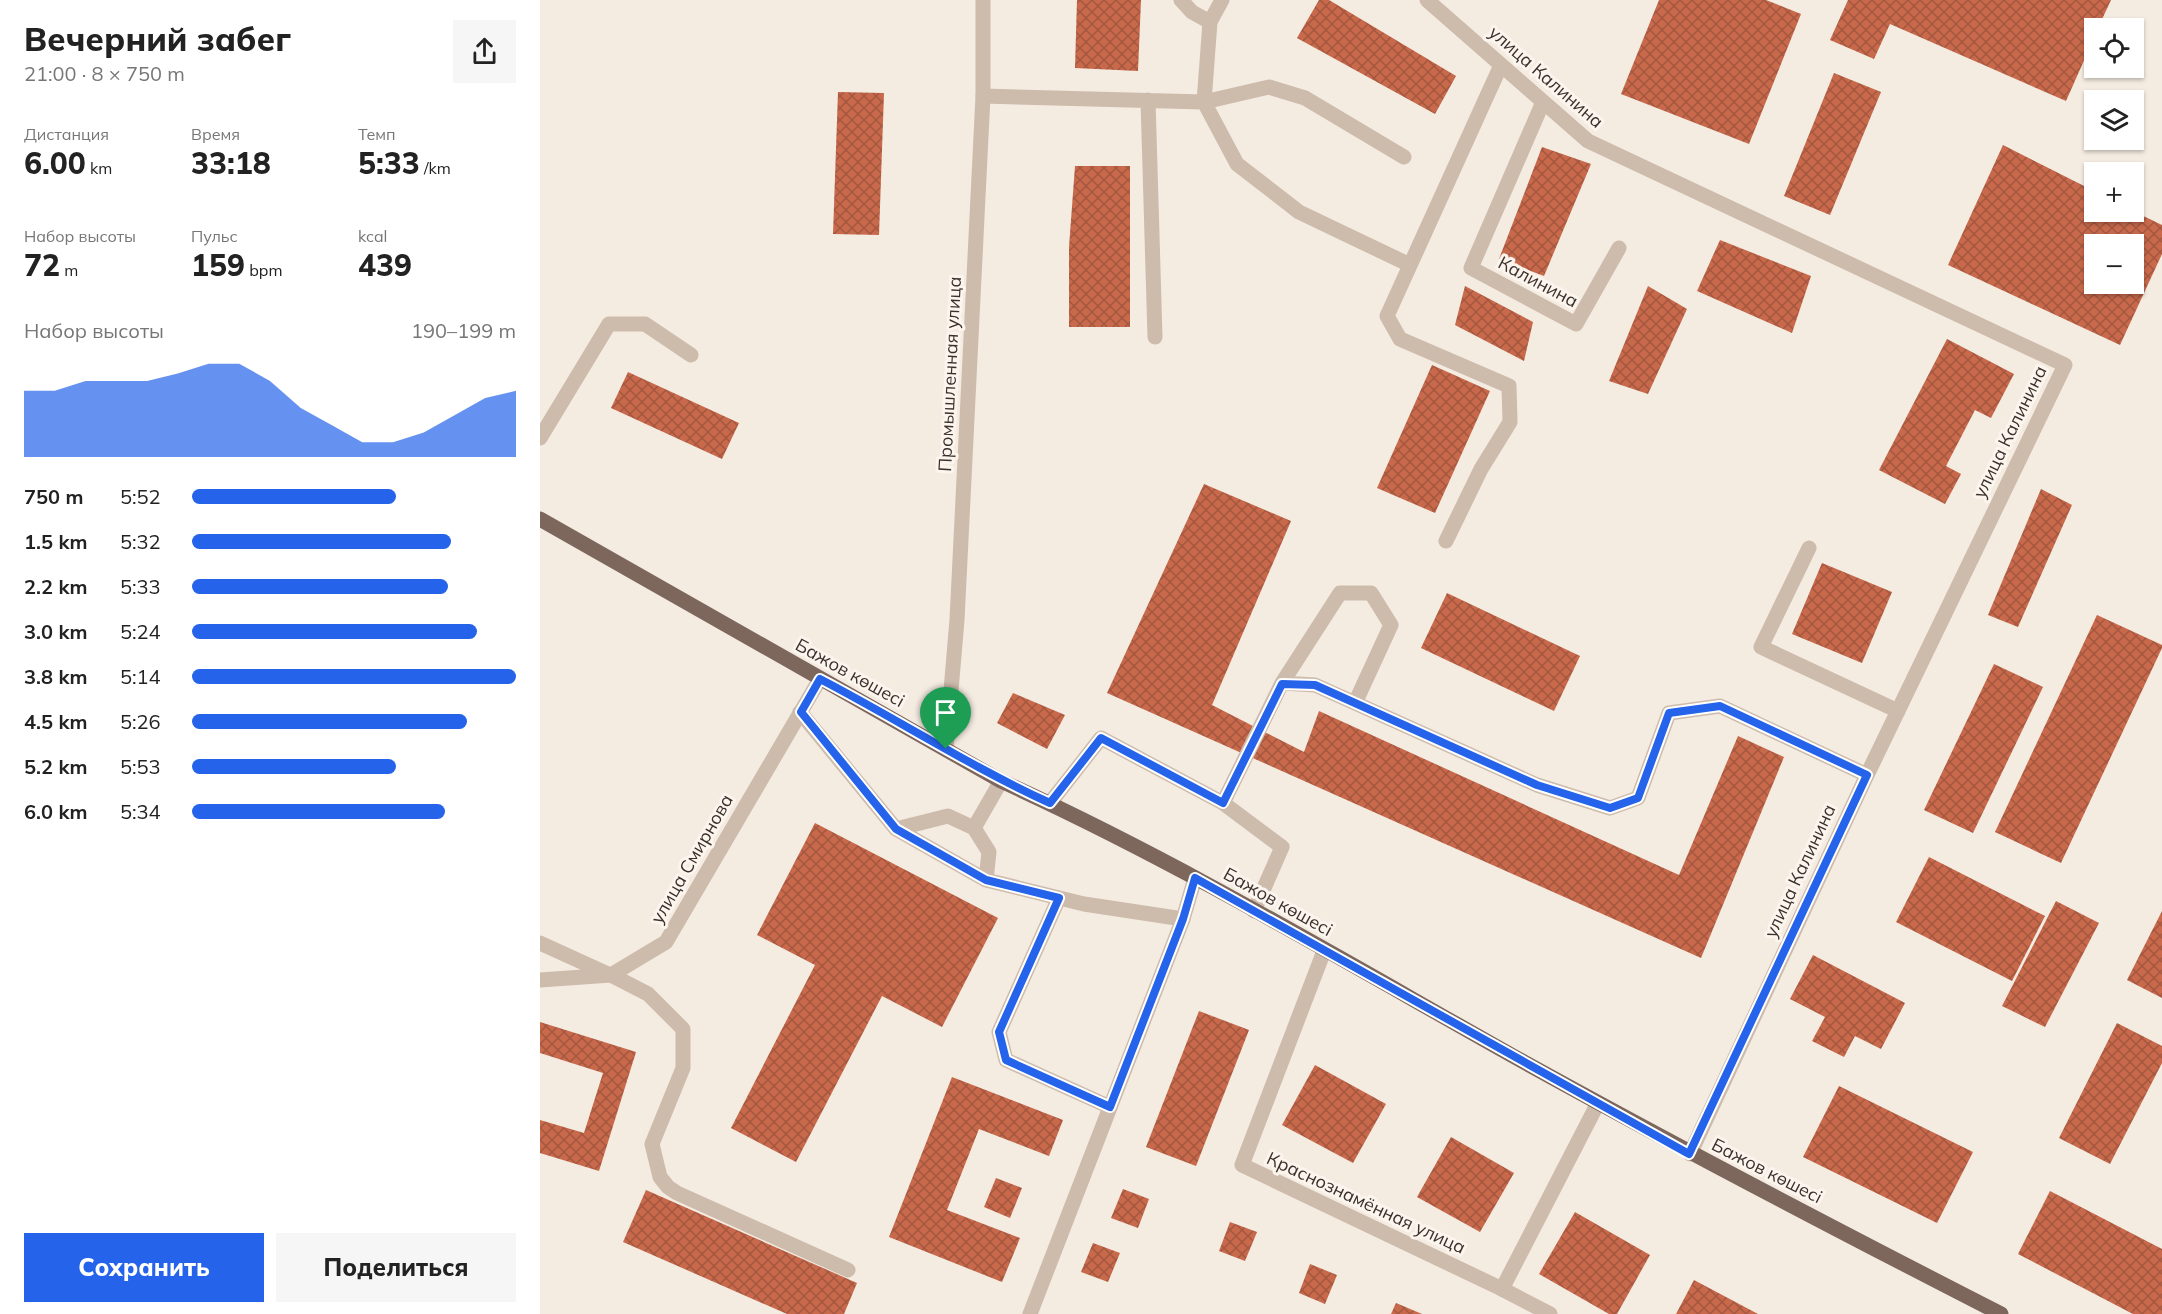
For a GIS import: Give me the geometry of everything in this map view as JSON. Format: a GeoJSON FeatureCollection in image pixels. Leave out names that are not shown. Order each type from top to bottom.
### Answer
{"type":"FeatureCollection","features":[{"type":"Feature","properties":{"kind":"main road","name":"Бажов көшесі"},"geometry":{"type":"LineString","coordinates":[[540,519],[1001,781],[1050,803],[1195,878],[1689,1154],[2001,1314]]}},
{"type":"Feature","properties":{"kind":"street","name":"Промышленная улица"},"geometry":{"type":"LineString","coordinates":[[946,749],[957,620],[983,96],[983,0]]}},
{"type":"Feature","properties":{"kind":"street"},"geometry":{"type":"LineString","coordinates":[[1181,0],[1192,12],[1210,21]]}},
{"type":"Feature","properties":{"kind":"street"},"geometry":{"type":"LineString","coordinates":[[1222,0],[1210,21],[1204,102],[1237,164],[1299,213],[1410,265]]}},
{"type":"Feature","properties":{"kind":"street","name":"улица Калинина"},"geometry":{"type":"LineString","coordinates":[[1427,0],[1588,141],[2064,365],[1867,775],[1689,1154]]}},
{"type":"Feature","properties":{"kind":"street"},"geometry":{"type":"LineString","coordinates":[[1446,541],[1481,469],[1510,422],[1509,386],[1400,339],[1387,316],[1501,65]]}},
{"type":"Feature","properties":{"kind":"street"},"geometry":{"type":"LineString","coordinates":[[983,96],[1204,102],[1269,87],[1305,98],[1404,157]]}},
{"type":"Feature","properties":{"kind":"street"},"geometry":{"type":"LineString","coordinates":[[1148,100],[1155,337]]}},
{"type":"Feature","properties":{"kind":"street","name":"Калинина"},"geometry":{"type":"LineString","coordinates":[[1543,102],[1471,268],[1576,324],[1619,249]]}},
{"type":"Feature","properties":{"kind":"street"},"geometry":{"type":"LineString","coordinates":[[540,438],[609,324],[645,324],[691,355]]}},
{"type":"Feature","properties":{"kind":"street"},"geometry":{"type":"LineString","coordinates":[[1809,548],[1761,647],[1898,711]]}},
{"type":"Feature","properties":{"kind":"street"},"geometry":{"type":"LineString","coordinates":[[1223,803],[1282,684],[1340,593],[1371,593],[1391,625],[1354,703]]}},
{"type":"Feature","properties":{"kind":"street","name":"улица Смирнова"},"geometry":{"type":"LineString","coordinates":[[540,980],[611,975],[666,942],[820,679]]}},
{"type":"Feature","properties":{"kind":"street"},"geometry":{"type":"LineString","coordinates":[[1282,684],[1315,685],[1537,785],[1610,808],[1638,798],[1669,713],[1720,706],[1867,775]]}},
{"type":"Feature","properties":{"kind":"street"},"geometry":{"type":"LineString","coordinates":[[801,712],[896,829],[986,880],[1084,904],[1183,919]]}},
{"type":"Feature","properties":{"kind":"street"},"geometry":{"type":"LineString","coordinates":[[1050,803],[1101,738],[1223,803],[1282,847],[1254,911]]}},
{"type":"Feature","properties":{"kind":"street"},"geometry":{"type":"LineString","coordinates":[[974,828],[1001,781]]}},
{"type":"Feature","properties":{"kind":"street"},"geometry":{"type":"LineString","coordinates":[[896,829],[948,816],[974,828],[989,852],[986,880]]}},
{"type":"Feature","properties":{"kind":"street"},"geometry":{"type":"LineString","coordinates":[[1030,1314],[1183,919],[1195,878]]}},
{"type":"Feature","properties":{"kind":"street"},"geometry":{"type":"LineString","coordinates":[[1059,898],[999,1032],[1006,1060],[1110,1107]]}},
{"type":"Feature","properties":{"kind":"street"},"geometry":{"type":"LineString","coordinates":[[540,943],[648,994],[683,1029],[683,1068],[652,1144],[660,1177],[668,1187],[848,1270]]}},
{"type":"Feature","properties":{"kind":"street","name":"Краснознамённая улица"},"geometry":{"type":"LineString","coordinates":[[1324,951],[1242,1165],[1550,1314]]}},
{"type":"Feature","properties":{"kind":"street"},"geometry":{"type":"LineString","coordinates":[[1502,1289],[1598,1103]]}},
{"type":"Feature","properties":{"kind":"building"},"geometry":{"type":"Polygon","coordinates":[[[1077,0],[1141,0],[1138,71],[1075,68],[1077,0]]]}},
{"type":"Feature","properties":{"kind":"building"},"geometry":{"type":"Polygon","coordinates":[[[1319,0],[1329,0],[1456,76],[1435,114],[1297,38],[1319,0]]]}},
{"type":"Feature","properties":{"kind":"building"},"geometry":{"type":"Polygon","coordinates":[[[1659,0],[1766,0],[1801,14],[1749,144],[1621,94],[1659,0]]]}},
{"type":"Feature","properties":{"kind":"building"},"geometry":{"type":"Polygon","coordinates":[[[1848,0],[2111,0],[2103,18],[2084,18],[2084,60],[2066,101],[1890,24],[1874,59],[1830,40],[1848,0]]]}},
{"type":"Feature","properties":{"kind":"building"},"geometry":{"type":"Polygon","coordinates":[[[1834,73],[1881,92],[1830,215],[1784,196],[1834,73]]]}},
{"type":"Feature","properties":{"kind":"building"},"geometry":{"type":"Polygon","coordinates":[[[838,92],[884,93],[879,235],[833,234],[838,92]]]}},
{"type":"Feature","properties":{"kind":"building"},"geometry":{"type":"Polygon","coordinates":[[[2003,145],[2084,186],[2084,222],[2144,222],[2144,216],[2162,225],[2162,254],[2144,293],[2144,234],[2084,234],[2084,294],[2144,294],[2120,345],[1948,265],[2003,145]]]}},
{"type":"Feature","properties":{"kind":"building"},"geometry":{"type":"Polygon","coordinates":[[[1542,147],[1591,164],[1544,276],[1499,259],[1542,147]]]}},
{"type":"Feature","properties":{"kind":"building"},"geometry":{"type":"Polygon","coordinates":[[[1075,166],[1130,166],[1130,327],[1069,327],[1069,247],[1075,166]]]}},
{"type":"Feature","properties":{"kind":"building"},"geometry":{"type":"Polygon","coordinates":[[[1720,240],[1811,276],[1792,333],[1697,291],[1720,240]]]}},
{"type":"Feature","properties":{"kind":"building"},"geometry":{"type":"Polygon","coordinates":[[[1465,286],[1533,322],[1524,361],[1455,325],[1465,286]]]}},
{"type":"Feature","properties":{"kind":"building"},"geometry":{"type":"Polygon","coordinates":[[[1648,286],[1687,309],[1648,394],[1609,381],[1648,286]]]}},
{"type":"Feature","properties":{"kind":"building"},"geometry":{"type":"Polygon","coordinates":[[[1947,339],[2014,374],[1991,418],[1975,410],[1946,466],[1961,474],[1945,504],[1879,470],[1947,339]]]}},
{"type":"Feature","properties":{"kind":"building"},"geometry":{"type":"Polygon","coordinates":[[[1432,365],[1490,391],[1435,513],[1377,488],[1432,365]]]}},
{"type":"Feature","properties":{"kind":"building"},"geometry":{"type":"Polygon","coordinates":[[[628,372],[739,423],[722,459],[611,408],[628,372]]]}},
{"type":"Feature","properties":{"kind":"building"},"geometry":{"type":"Polygon","coordinates":[[[1204,484],[1291,521],[1212,705],[1304,752],[1319,711],[1679,875],[1738,736],[1784,757],[1701,958],[1107,693],[1204,484]]]}},
{"type":"Feature","properties":{"kind":"building"},"geometry":{"type":"Polygon","coordinates":[[[2041,489],[2072,505],[2018,627],[1988,615],[2041,489]]]}},
{"type":"Feature","properties":{"kind":"building"},"geometry":{"type":"Polygon","coordinates":[[[1822,563],[1892,592],[1862,663],[1792,634],[1822,563]]]}},
{"type":"Feature","properties":{"kind":"building"},"geometry":{"type":"Polygon","coordinates":[[[1447,593],[1580,656],[1554,711],[1421,648],[1447,593]]]}},
{"type":"Feature","properties":{"kind":"building"},"geometry":{"type":"Polygon","coordinates":[[[2097,615],[2162,645],[2162,648],[2061,863],[1995,832],[2097,615]]]}},
{"type":"Feature","properties":{"kind":"building"},"geometry":{"type":"Polygon","coordinates":[[[1994,664],[2043,687],[1973,833],[1924,810],[1994,664]]]}},
{"type":"Feature","properties":{"kind":"building"},"geometry":{"type":"Polygon","coordinates":[[[1013,693],[1065,715],[1047,749],[997,723],[1013,693]]]}},
{"type":"Feature","properties":{"kind":"building"},"geometry":{"type":"Polygon","coordinates":[[[815,823],[998,918],[942,1027],[882,996],[796,1162],[731,1128],[815,965],[757,935],[815,823]]]}},
{"type":"Feature","properties":{"kind":"building"},"geometry":{"type":"Polygon","coordinates":[[[1929,857],[2045,916],[2012,981],[1896,922],[1929,857]]]}},
{"type":"Feature","properties":{"kind":"building"},"geometry":{"type":"Polygon","coordinates":[[[2056,901],[2099,923],[2045,1027],[2002,1006],[2056,901]]]}},
{"type":"Feature","properties":{"kind":"building"},"geometry":{"type":"Polygon","coordinates":[[[2162,911],[2162,998],[2127,980],[2162,911]]]}},
{"type":"Feature","properties":{"kind":"building"},"geometry":{"type":"Polygon","coordinates":[[[1813,955],[1905,1003],[1881,1049],[1855,1036],[1844,1057],[1812,1041],[1825,1017],[1790,999],[1813,955]]]}},
{"type":"Feature","properties":{"kind":"building"},"geometry":{"type":"Polygon","coordinates":[[[1199,1011],[1249,1030],[1196,1166],[1146,1147],[1199,1011]]]}},
{"type":"Feature","properties":{"kind":"building"},"geometry":{"type":"Polygon","coordinates":[[[540,1022],[636,1052],[599,1171],[540,1153],[540,1120],[584,1133],[603,1073],[540,1053],[540,1022]]]}},
{"type":"Feature","properties":{"kind":"building"},"geometry":{"type":"Polygon","coordinates":[[[2117,1023],[2162,1046],[2162,1063],[2110,1164],[2059,1138],[2117,1023]]]}},
{"type":"Feature","properties":{"kind":"building"},"geometry":{"type":"Polygon","coordinates":[[[1315,1065],[1386,1104],[1353,1163],[1282,1125],[1315,1065]]]}},
{"type":"Feature","properties":{"kind":"building"},"geometry":{"type":"Polygon","coordinates":[[[952,1077],[1063,1120],[1049,1156],[979,1129],[947,1210],[1020,1238],[1002,1282],[889,1237],[952,1077]]]}},
{"type":"Feature","properties":{"kind":"building"},"geometry":{"type":"Polygon","coordinates":[[[1839,1086],[1973,1152],[1937,1223],[1803,1157],[1839,1086]]]}},
{"type":"Feature","properties":{"kind":"building"},"geometry":{"type":"Polygon","coordinates":[[[1451,1137],[1514,1173],[1480,1232],[1417,1197],[1451,1137]]]}},
{"type":"Feature","properties":{"kind":"building"},"geometry":{"type":"Polygon","coordinates":[[[996,1178],[1022,1188],[1010,1218],[984,1207],[996,1178]]]}},
{"type":"Feature","properties":{"kind":"building"},"geometry":{"type":"Polygon","coordinates":[[[1123,1189],[1149,1199],[1138,1228],[1111,1218],[1123,1189]]]}},
{"type":"Feature","properties":{"kind":"building"},"geometry":{"type":"Polygon","coordinates":[[[646,1190],[857,1283],[844,1314],[787,1314],[623,1242],[646,1190]]]}},
{"type":"Feature","properties":{"kind":"building"},"geometry":{"type":"Polygon","coordinates":[[[2050,1191],[2162,1249],[2162,1314],[2133,1314],[2018,1254],[2050,1191]]]}},
{"type":"Feature","properties":{"kind":"building"},"geometry":{"type":"Polygon","coordinates":[[[1575,1212],[1650,1255],[1617,1314],[1609,1314],[1539,1274],[1575,1212]]]}},
{"type":"Feature","properties":{"kind":"building"},"geometry":{"type":"Polygon","coordinates":[[[1230,1222],[1257,1232],[1245,1261],[1219,1251],[1230,1222]]]}},
{"type":"Feature","properties":{"kind":"building"},"geometry":{"type":"Polygon","coordinates":[[[1093,1243],[1120,1253],[1108,1282],[1081,1272],[1093,1243]]]}},
{"type":"Feature","properties":{"kind":"building"},"geometry":{"type":"Polygon","coordinates":[[[1310,1264],[1337,1275],[1325,1304],[1299,1293],[1310,1264]]]}},
{"type":"Feature","properties":{"kind":"building"},"geometry":{"type":"Polygon","coordinates":[[[1694,1280],[1758,1314],[1676,1314],[1694,1280]]]}},
{"type":"Feature","properties":{"kind":"building"},"geometry":{"type":"Polygon","coordinates":[[[1396,1303],[1422,1314],[1391,1314],[1396,1303]]]}},
{"type":"Feature","properties":{"kind":"route"},"geometry":{"type":"LineString","coordinates":[[820,679],[946,749],[1001,781],[1050,803],[1101,738],[1223,803],[1282,684],[1315,685],[1537,785],[1610,808],[1638,798],[1669,713],[1720,706],[1867,775],[1689,1154],[1195,878],[1183,919],[1110,1107],[1006,1060],[999,1032],[1059,898],[986,880],[896,829],[801,712],[820,679]]}}]}
